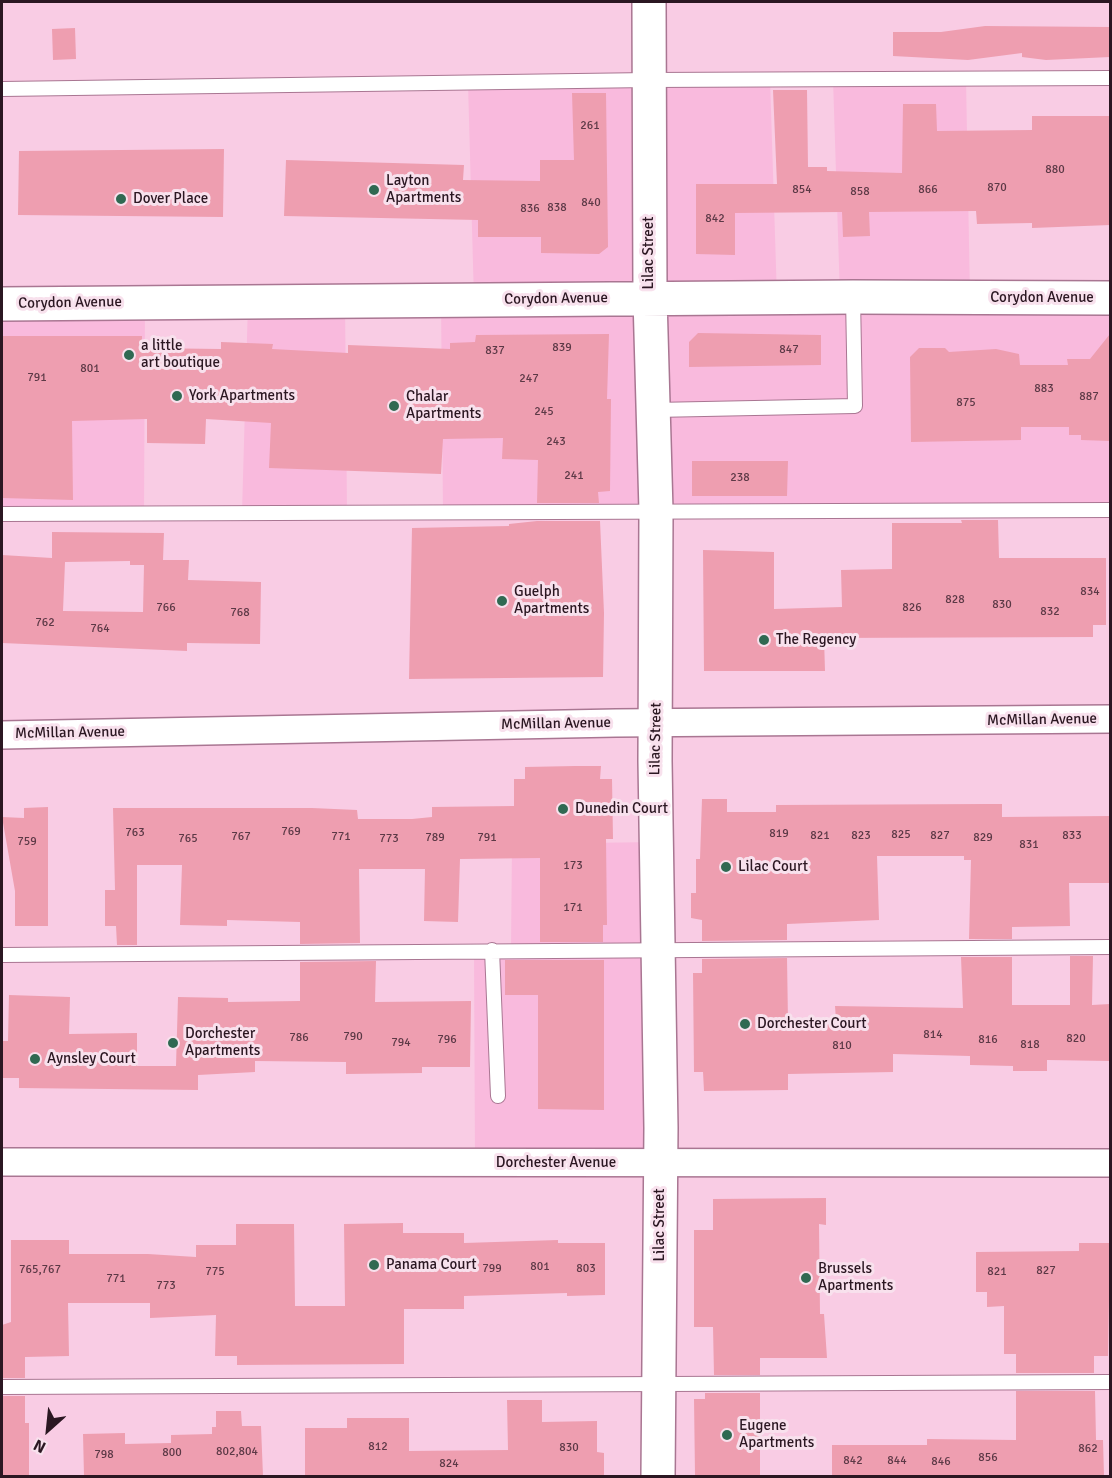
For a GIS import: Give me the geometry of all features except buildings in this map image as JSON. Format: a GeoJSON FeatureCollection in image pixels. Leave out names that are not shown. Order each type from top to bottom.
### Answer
{"type":"FeatureCollection","features":[{"type":"Feature","properties":{"kind":"street","name":"Lilac Street"},"geometry":{"type":"LineString","coordinates":[[649,2],[650,298],[656,511],[659,949],[660,1385],[658,1476]]}},
{"type":"Feature","properties":{"kind":"street","name":"Corydon Avenue"},"geometry":{"type":"LineString","coordinates":[[2,304],[650,298],[1110,298]]}},
{"type":"Feature","properties":{"kind":"street","name":"McMillan Avenue"},"geometry":{"type":"LineString","coordinates":[[2,735],[656,723],[1110,719]]}},
{"type":"Feature","properties":{"kind":"street","name":"Dorchester Avenue"},"geometry":{"type":"LineString","coordinates":[[2,1162],[1110,1163]]}},
{"type":"Feature","properties":{"kind":"lane"},"geometry":{"type":"LineString","coordinates":[[2,90],[649,80],[1110,78]]}},
{"type":"Feature","properties":{"kind":"lane"},"geometry":{"type":"LineString","coordinates":[[654,410],[855,406],[853,297]]}},
{"type":"Feature","properties":{"kind":"lane"},"geometry":{"type":"LineString","coordinates":[[2,514],[1110,510]]}},
{"type":"Feature","properties":{"kind":"lane"},"geometry":{"type":"LineString","coordinates":[[2,955],[1110,947]]}},
{"type":"Feature","properties":{"kind":"lane"},"geometry":{"type":"LineString","coordinates":[[492,950],[498,1096]]}},
{"type":"Feature","properties":{"kind":"lane"},"geometry":{"type":"LineString","coordinates":[[2,1387],[1110,1382]]}},
{"type":"Feature","properties":{"kind":"shaded area"},"geometry":{"type":"Polygon","coordinates":[[[770,79],[777,298],[840,297],[833,79],[966,79],[970,298],[1110,299],[1110,510],[443,512],[441,301],[474,300],[468,83],[770,79]]]}},
{"type":"Feature","properties":{"kind":"shaded area"},"geometry":{"type":"Polygon","coordinates":[[[345,302],[347,512],[242,512],[248,303],[345,302]]]}},
{"type":"Feature","properties":{"kind":"shaded area"},"geometry":{"type":"Polygon","coordinates":[[[145,303],[144,513],[2,514],[2,306],[145,303]]]}},
{"type":"Feature","properties":{"kind":"shaded area"},"geometry":{"type":"Polygon","coordinates":[[[657,842],[660,1163],[475,1163],[474,951],[511,950],[512,844],[657,842]]]}},
{"type":"Feature","properties":{"kind":"place","name":"Layton Apartments"},"geometry":{"type":"Point","coordinates":[374,190]}},
{"type":"Feature","properties":{"kind":"place","name":"Dover Place"},"geometry":{"type":"Point","coordinates":[121,199]}},
{"type":"Feature","properties":{"kind":"place","name":"a little art boutique"},"geometry":{"type":"Point","coordinates":[129,355]}},
{"type":"Feature","properties":{"kind":"place","name":"York Apartments"},"geometry":{"type":"Point","coordinates":[177,396]}},
{"type":"Feature","properties":{"kind":"place","name":"Chalar Apartments"},"geometry":{"type":"Point","coordinates":[394,406]}},
{"type":"Feature","properties":{"kind":"place","name":"Guelph Apartments"},"geometry":{"type":"Point","coordinates":[502,601]}},
{"type":"Feature","properties":{"kind":"place","name":"The Regency"},"geometry":{"type":"Point","coordinates":[764,640]}},
{"type":"Feature","properties":{"kind":"place","name":"Dunedin Court"},"geometry":{"type":"Point","coordinates":[563,809]}},
{"type":"Feature","properties":{"kind":"place","name":"Lilac Court"},"geometry":{"type":"Point","coordinates":[726,867]}},
{"type":"Feature","properties":{"kind":"place","name":"Dorchester Court"},"geometry":{"type":"Point","coordinates":[745,1024]}},
{"type":"Feature","properties":{"kind":"place","name":"Dorchester Apartments"},"geometry":{"type":"Point","coordinates":[173,1043]}},
{"type":"Feature","properties":{"kind":"place","name":"Aynsley Court"},"geometry":{"type":"Point","coordinates":[35,1059]}},
{"type":"Feature","properties":{"kind":"place","name":"Panama Court"},"geometry":{"type":"Point","coordinates":[374,1265]}},
{"type":"Feature","properties":{"kind":"place","name":"Brussels Apartments"},"geometry":{"type":"Point","coordinates":[806,1278]}},
{"type":"Feature","properties":{"kind":"place","name":"Eugene Apartments"},"geometry":{"type":"Point","coordinates":[727,1435]}}]}
